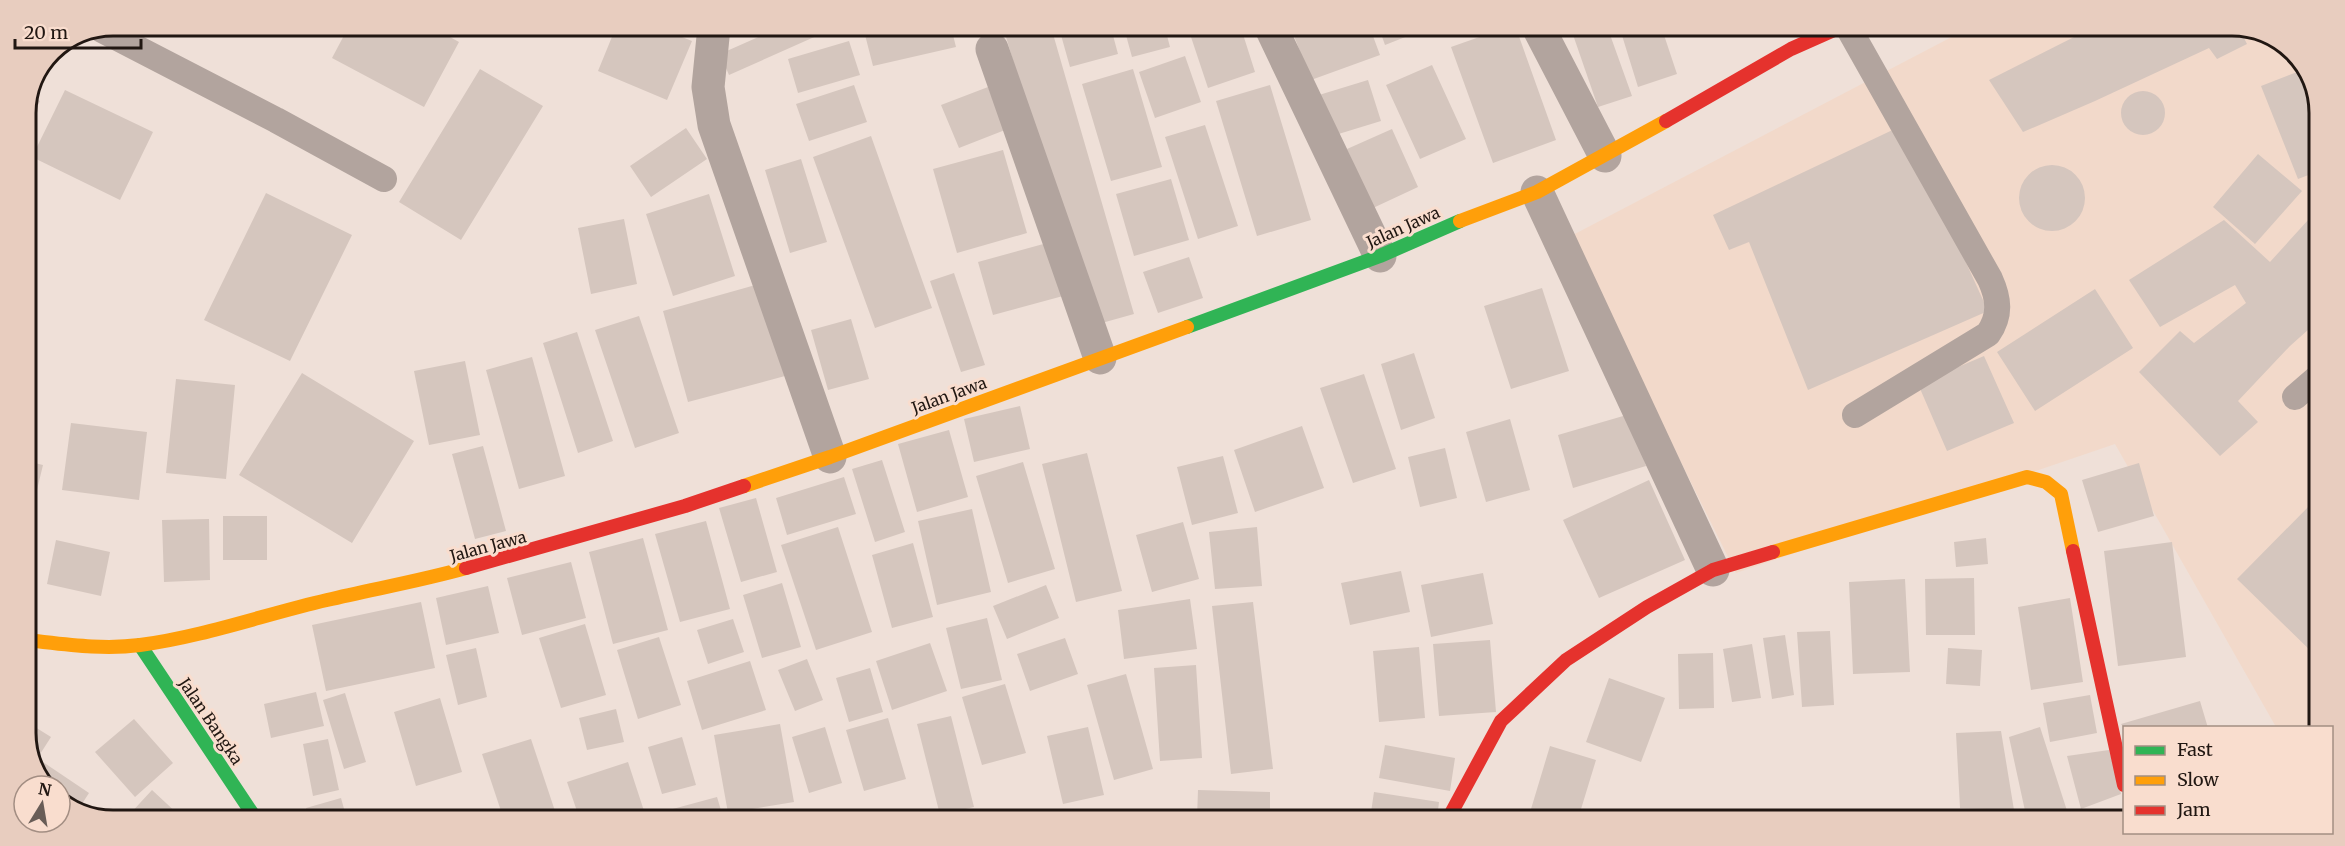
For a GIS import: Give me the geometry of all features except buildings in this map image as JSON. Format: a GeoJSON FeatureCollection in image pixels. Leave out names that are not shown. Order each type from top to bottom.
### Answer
{"type":"FeatureCollection","features":[{"type":"Feature","properties":{"kind":"street"},"geometry":{"type":"LineString","coordinates":[[713,36],[708,87],[714,125],[830,457]]}},
{"type":"Feature","properties":{"kind":"street"},"geometry":{"type":"LineString","coordinates":[[1275,36],[1380,256]]}},
{"type":"Feature","properties":{"kind":"street"},"geometry":{"type":"LineString","coordinates":[[1543,36],[1605,156]]}},
{"type":"Feature","properties":{"kind":"street","name":"Jalan Jawa"},"geometry":{"type":"LineString","coordinates":[[36,641],[98,646],[140,645],[457,572],[685,506],[830,457],[1380,256],[1457,222],[1537,192],[1605,156],[1791,49],[1820,36]]}},
{"type":"Feature","properties":{"kind":"street"},"geometry":{"type":"LineString","coordinates":[[992,49],[1101,358]]}},
{"type":"Feature","properties":{"kind":"street"},"geometry":{"type":"LineString","coordinates":[[1537,192],[1713,570]]}},
{"type":"Feature","properties":{"kind":"street"},"geometry":{"type":"LineString","coordinates":[[1453,810],[1501,720],[1566,660],[1647,607],[1713,570],[2018,478],[2045,481],[2059,491],[2063,500],[2123,780]]}},
{"type":"Feature","properties":{"kind":"street","name":"Jalan Bangka"},"geometry":{"type":"LineString","coordinates":[[140,645],[250,810]]}},
{"type":"Feature","properties":{"kind":"lane"},"geometry":{"type":"LineString","coordinates":[[114,36],[384,179]]}},
{"type":"Feature","properties":{"kind":"lane"},"geometry":{"type":"LineString","coordinates":[[1853,36],[1990,279],[1997,298],[1998,309],[1997,318],[1988,334],[1855,415]]}},
{"type":"Feature","properties":{"kind":"lane"},"geometry":{"type":"LineString","coordinates":[[2295,397],[2309,385]]}},
{"type":"Feature","properties":{"kind":"shaded area"},"geometry":{"type":"Polygon","coordinates":[[[1954,36],[2232,36],[2247,37],[2270,46],[2293,66],[2299,75],[2308,98],[2309,108],[2309,726],[2275,726],[2115,444],[1736,573],[1569,237],[1954,36]]]}},
{"type":"Feature","properties":{"kind":"traffic: fast"},"geometry":{"type":"LineString","coordinates":[[1187,327],[1380,256],[1460,221]]}},
{"type":"Feature","properties":{"kind":"traffic: fast"},"geometry":{"type":"LineString","coordinates":[[140,645],[250,810]]}},
{"type":"Feature","properties":{"kind":"traffic: slow"},"geometry":{"type":"LineString","coordinates":[[1460,221],[1537,192],[1666,121]]}},
{"type":"Feature","properties":{"kind":"traffic: slow"},"geometry":{"type":"LineString","coordinates":[[744,486],[1187,327]]}},
{"type":"Feature","properties":{"kind":"traffic: slow"},"geometry":{"type":"LineString","coordinates":[[1773,552],[2027,477],[2046,482],[2061,494],[2073,551]]}},
{"type":"Feature","properties":{"kind":"traffic: slow"},"geometry":{"type":"LineString","coordinates":[[36,641],[83,646],[140,645],[210,631],[327,600],[466,568]]}},
{"type":"Feature","properties":{"kind":"traffic: jam"},"geometry":{"type":"LineString","coordinates":[[1666,121],[1791,49],[1820,36]]}},
{"type":"Feature","properties":{"kind":"traffic: jam"},"geometry":{"type":"LineString","coordinates":[[466,568],[685,506],[744,486]]}},
{"type":"Feature","properties":{"kind":"traffic: jam"},"geometry":{"type":"LineString","coordinates":[[2073,551],[2123,780]]}},
{"type":"Feature","properties":{"kind":"traffic: jam"},"geometry":{"type":"LineString","coordinates":[[1453,810],[1501,721],[1566,660],[1647,607],[1713,570],[1773,552]]}}]}
